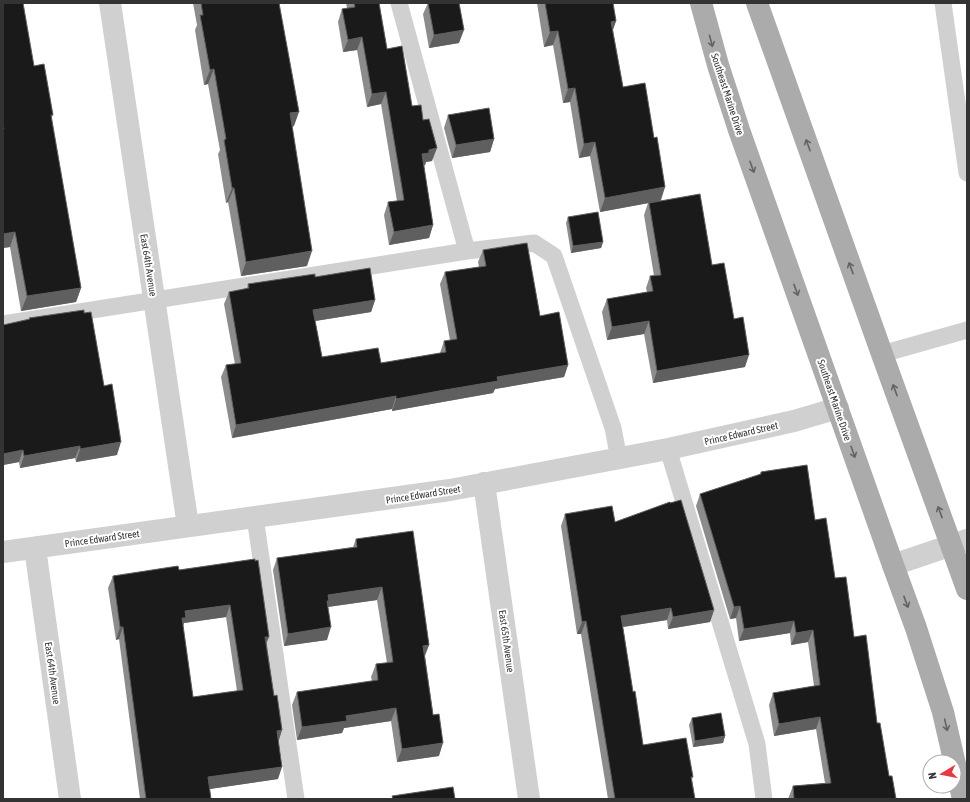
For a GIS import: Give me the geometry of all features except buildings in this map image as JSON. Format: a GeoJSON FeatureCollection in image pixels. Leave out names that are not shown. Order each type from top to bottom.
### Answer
{"type":"FeatureCollection","features":[{"type":"Feature","properties":{"kind":"main road","name":"Southeast Marine Drive"},"geometry":{"type":"LineString","coordinates":[[701,3],[718,65],[739,130],[892,565],[916,628],[942,712],[963,799]]}},
{"type":"Feature","properties":{"kind":"main road"},"geometry":{"type":"LineString","coordinates":[[757,3],[882,354],[959,542],[967,589]]}},
{"type":"Feature","properties":{"kind":"street","name":"East 64th Avenue"},"geometry":{"type":"LineString","coordinates":[[110,3],[188,526]]}},
{"type":"Feature","properties":{"kind":"street","name":"Prince Edward Street"},"geometry":{"type":"LineString","coordinates":[[3,552],[450,490],[668,449],[794,421],[838,408]]}},
{"type":"Feature","properties":{"kind":"street","name":"East 65th Avenue"},"geometry":{"type":"LineString","coordinates":[[484,484],[529,799]]}},
{"type":"Feature","properties":{"kind":"street"},"geometry":{"type":"LineString","coordinates":[[892,565],[959,542]]}},
{"type":"Feature","properties":{"kind":"street","name":"East 64th Avenue"},"geometry":{"type":"LineString","coordinates":[[35,548],[70,799]]}},
{"type":"Feature","properties":{"kind":"lane"},"geometry":{"type":"LineString","coordinates":[[400,3],[467,250]]}},
{"type":"Feature","properties":{"kind":"lane"},"geometry":{"type":"LineString","coordinates":[[943,3],[967,173]]}},
{"type":"Feature","properties":{"kind":"lane"},"geometry":{"type":"LineString","coordinates":[[3,324],[467,250],[534,243],[554,256],[613,428],[619,459]]}},
{"type":"Feature","properties":{"kind":"lane"},"geometry":{"type":"LineString","coordinates":[[882,354],[967,330]]}},
{"type":"Feature","properties":{"kind":"lane"},"geometry":{"type":"LineString","coordinates":[[668,449],[757,744],[764,799]]}},
{"type":"Feature","properties":{"kind":"lane"},"geometry":{"type":"LineString","coordinates":[[255,518],[296,799]]}}]}
